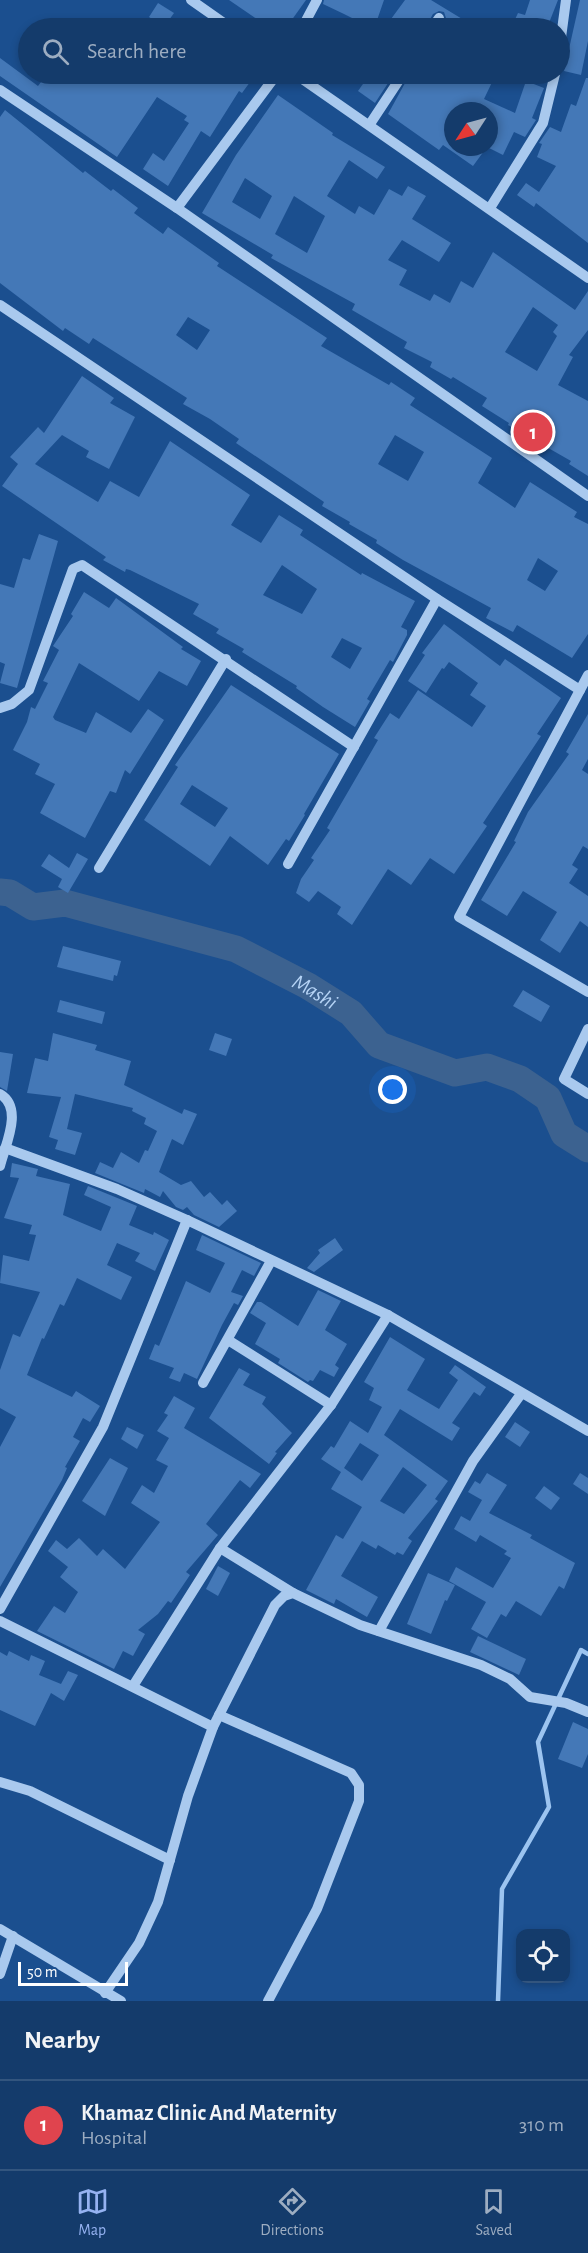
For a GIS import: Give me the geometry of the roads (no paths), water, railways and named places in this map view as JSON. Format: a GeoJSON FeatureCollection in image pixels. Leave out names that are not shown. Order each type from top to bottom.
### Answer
{"type":"FeatureCollection","features":[{"type":"Feature","properties":{"kind":"street"},"geometry":{"type":"LineString","coordinates":[[191,0],[217,18]]}},
{"type":"Feature","properties":{"kind":"street"},"geometry":{"type":"LineString","coordinates":[[307,18],[317,0]]}},
{"type":"Feature","properties":{"kind":"street"},"geometry":{"type":"LineString","coordinates":[[564,18],[566,0]]}},
{"type":"Feature","properties":{"kind":"street"},"geometry":{"type":"LineString","coordinates":[[177,208],[270,84]]}},
{"type":"Feature","properties":{"kind":"street"},"geometry":{"type":"LineString","coordinates":[[310,84],[588,278]]}},
{"type":"Feature","properties":{"kind":"street"},"geometry":{"type":"LineString","coordinates":[[370,124],[396,84]]}},
{"type":"Feature","properties":{"kind":"street"},"geometry":{"type":"LineString","coordinates":[[490,208],[543,123],[553,84]]}},
{"type":"Feature","properties":{"kind":"street"},"geometry":{"type":"LineString","coordinates":[[0,90],[177,208],[588,496]]}},
{"type":"Feature","properties":{"kind":"street"},"geometry":{"type":"LineString","coordinates":[[0,305],[437,599],[580,690]]}},
{"type":"Feature","properties":{"kind":"street"},"geometry":{"type":"LineString","coordinates":[[0,708],[12,704],[28,690],[73,569],[77,566],[89,569],[354,747]]}},
{"type":"Feature","properties":{"kind":"street"},"geometry":{"type":"LineString","coordinates":[[288,864],[437,599]]}},
{"type":"Feature","properties":{"kind":"street"},"geometry":{"type":"LineString","coordinates":[[99,868],[226,659]]}},
{"type":"Feature","properties":{"kind":"street"},"geometry":{"type":"LineString","coordinates":[[588,675],[459,917],[588,992]]}},
{"type":"Feature","properties":{"kind":"street"},"geometry":{"type":"LineString","coordinates":[[588,1029],[564,1079],[588,1094]]}},
{"type":"Feature","properties":{"kind":"street"},"geometry":{"type":"LineString","coordinates":[[0,1094],[11,1105],[13,1115],[0,1166]]}},
{"type":"Feature","properties":{"kind":"street"},"geometry":{"type":"LineString","coordinates":[[4,1148],[117,1190],[187,1220],[388,1314],[521,1394],[588,1431]]}},
{"type":"Feature","properties":{"kind":"street"},"geometry":{"type":"LineString","coordinates":[[0,1609],[103,1427],[187,1220]]}},
{"type":"Feature","properties":{"kind":"street"},"geometry":{"type":"LineString","coordinates":[[203,1383],[271,1261]]}},
{"type":"Feature","properties":{"kind":"street"},"geometry":{"type":"LineString","coordinates":[[133,1686],[220,1548],[331,1405],[388,1314]]}},
{"type":"Feature","properties":{"kind":"street"},"geometry":{"type":"LineString","coordinates":[[228,1340],[331,1405]]}},
{"type":"Feature","properties":{"kind":"street"},"geometry":{"type":"LineString","coordinates":[[379,1631],[473,1461],[521,1394]]}},
{"type":"Feature","properties":{"kind":"street"},"geometry":{"type":"LineString","coordinates":[[220,1548],[293,1593],[360,1625],[481,1665],[510,1679],[530,1697],[564,1703],[588,1712]]}},
{"type":"Feature","properties":{"kind":"street"},"geometry":{"type":"LineString","coordinates":[[105,1993],[139,1943],[153,1912],[188,1796],[213,1727],[275,1605],[284,1596],[293,1593]]}},
{"type":"Feature","properties":{"kind":"street"},"geometry":{"type":"LineString","coordinates":[[0,1621],[213,1727]]}},
{"type":"Feature","properties":{"kind":"street"},"geometry":{"type":"LineString","coordinates":[[219,1715],[351,1773],[358,1785],[359,1801],[317,1910],[268,2001]]}},
{"type":"Feature","properties":{"kind":"street"},"geometry":{"type":"LineString","coordinates":[[0,1782],[30,1791],[170,1860]]}},
{"type":"Feature","properties":{"kind":"street"},"geometry":{"type":"LineString","coordinates":[[0,1929],[121,2001]]}},
{"type":"Feature","properties":{"kind":"street"},"geometry":{"type":"LineString","coordinates":[[0,1974],[13,1936]]}},
{"type":"Feature","properties":{"kind":"waterway","name":"Mashi"},"geometry":{"type":"LineString","coordinates":[[0,892],[10,893],[33,907],[65,903],[236,949],[308,986],[351,1013],[379,1045],[455,1073],[487,1067],[520,1079],[548,1098],[564,1134],[588,1149]]}},
{"type":"Feature","properties":{"kind":"waterway"},"geometry":{"type":"LineString","coordinates":[[498,2001],[502,1889],[549,1807],[538,1742],[581,1650],[588,1654]]}},
{"type":"Feature","properties":{"kind":"place","name":"Khamaz Clinic And Maternity"},"geometry":{"type":"Point","coordinates":[533,432]}}]}
